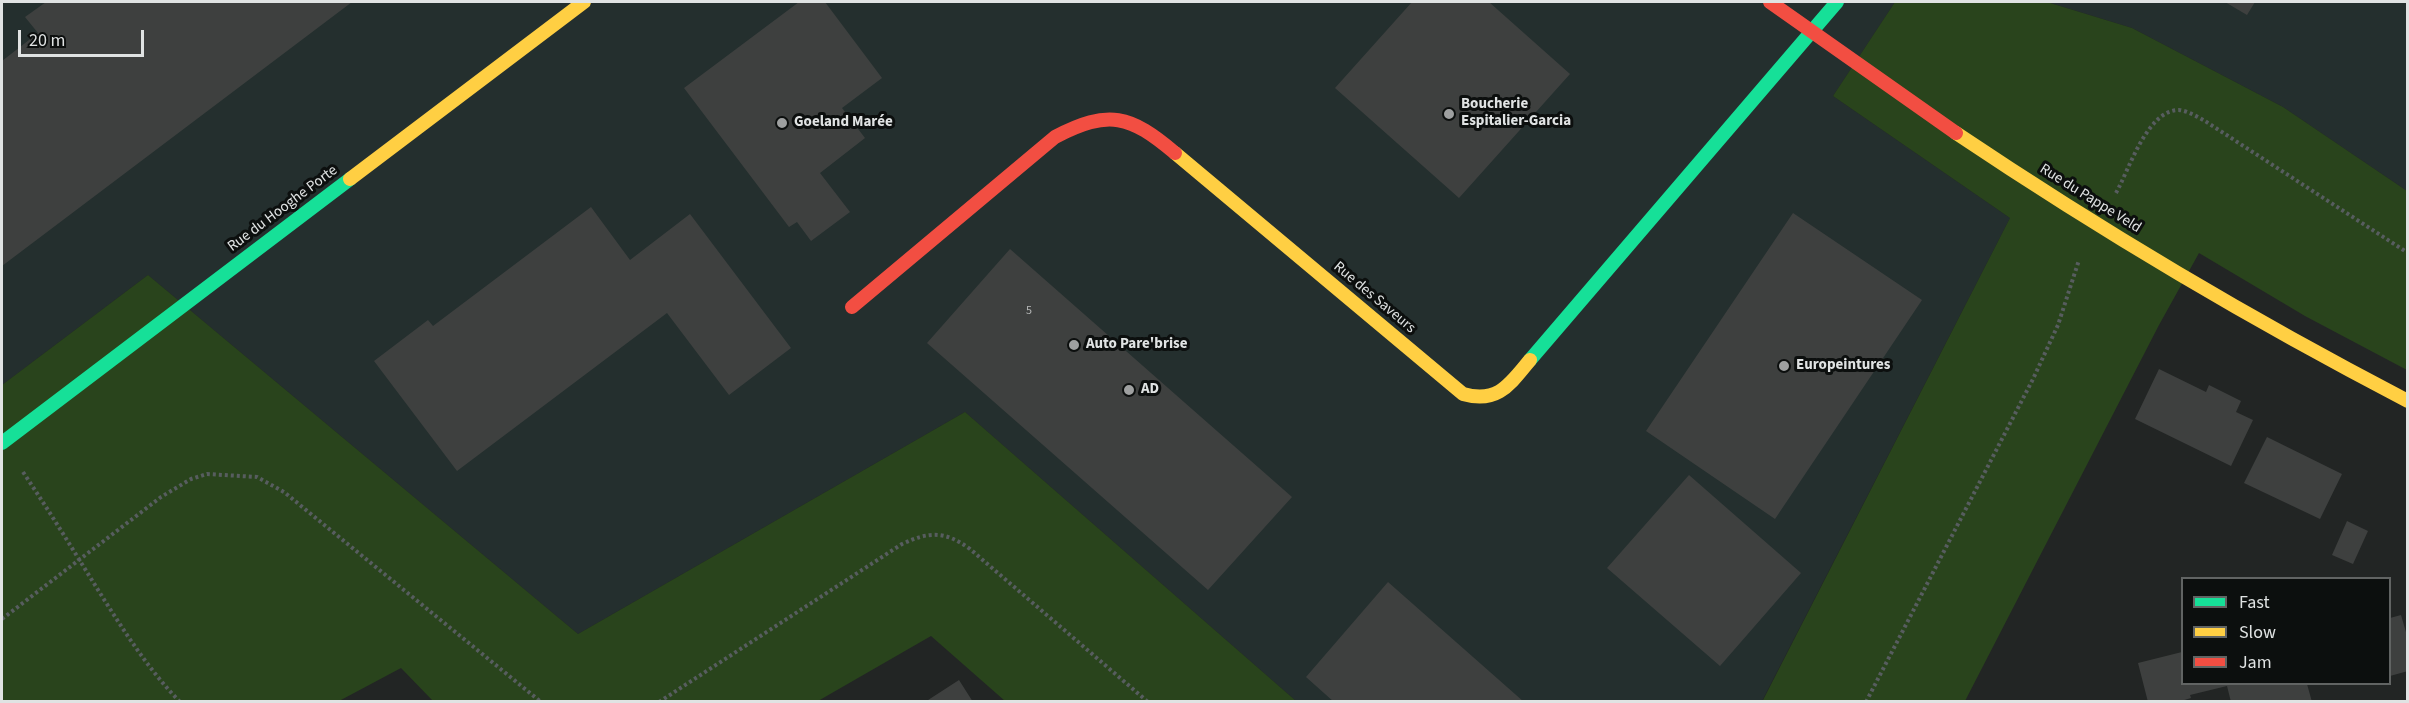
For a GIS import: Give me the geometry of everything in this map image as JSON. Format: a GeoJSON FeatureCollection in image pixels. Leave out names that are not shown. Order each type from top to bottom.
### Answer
{"type":"FeatureCollection","features":[{"type":"Feature","properties":{"kind":"street","name":"Rue du Hooghe Porte"},"geometry":{"type":"LineString","coordinates":[[2,443],[584,2]]}},
{"type":"Feature","properties":{"kind":"street","name":"Rue du Pappe Veld"},"geometry":{"type":"LineString","coordinates":[[1770,2],[1968,140],[2097,223],[2225,301],[2408,401]]}},
{"type":"Feature","properties":{"kind":"street","name":"Rue des Saveurs"},"geometry":{"type":"LineString","coordinates":[[852,307],[1055,137],[1087,122],[1103,118],[1117,118],[1134,123],[1161,141],[1463,394],[1474,398],[1486,398],[1507,387],[1837,2]]}},
{"type":"Feature","properties":{"kind":"path"},"geometry":{"type":"LineString","coordinates":[[1866,702],[2033,379],[2058,325],[2076,267],[2097,223],[2145,134],[2165,115],[2178,110],[2205,121],[2408,254]]}},
{"type":"Feature","properties":{"kind":"path"},"geometry":{"type":"LineString","coordinates":[[2,443],[47,507],[148,666],[180,702]]}},
{"type":"Feature","properties":{"kind":"path"},"geometry":{"type":"LineString","coordinates":[[2,619],[161,497],[192,479],[207,474],[257,477],[284,492],[541,702]]}},
{"type":"Feature","properties":{"kind":"path"},"geometry":{"type":"LineString","coordinates":[[659,702],[902,544],[918,537],[934,534],[947,536],[970,549],[1149,702]]}},
{"type":"Feature","properties":{"kind":"shaded area"},"geometry":{"type":"Polygon","coordinates":[[[2,2],[1895,2],[1833,96],[2010,218],[1762,701],[1296,701],[965,412],[578,634],[148,275],[2,385],[2,2]]]}},
{"type":"Feature","properties":{"kind":"shaded area"},"geometry":{"type":"Polygon","coordinates":[[[2047,2],[2407,2],[2407,191],[2283,107],[2132,28],[2047,2]]]}},
{"type":"Feature","properties":{"kind":"green space"},"geometry":{"type":"Polygon","coordinates":[[[1895,2],[2047,2],[2132,28],[2283,107],[2407,191],[2407,370],[2305,316],[2199,253],[2159,325],[1965,701],[1762,702],[2010,218],[1833,96],[1895,2]]]}},
{"type":"Feature","properties":{"kind":"green space"},"geometry":{"type":"Polygon","coordinates":[[[148,275],[578,634],[965,412],[1296,701],[1005,701],[931,636],[818,701],[433,701],[401,668],[339,701],[2,702],[2,385],[148,275]]]}},
{"type":"Feature","properties":{"kind":"building"},"geometry":{"type":"Polygon","coordinates":[[[46,2],[352,2],[2,266],[2,61],[38,33],[25,17],[46,2]]]}},
{"type":"Feature","properties":{"kind":"building","name":"Goeland Marée"},"geometry":{"type":"Polygon","coordinates":[[[799,2],[825,2],[882,78],[842,108],[865,138],[820,173],[850,212],[811,241],[797,222],[789,227],[684,88],[799,2]]]}},
{"type":"Feature","properties":{"kind":"building","name":"Boucherie Espitalier-Garcia"},"geometry":{"type":"Polygon","coordinates":[[[1412,2],[1489,2],[1570,74],[1459,198],[1335,88],[1412,2]]]}},
{"type":"Feature","properties":{"kind":"building"},"geometry":{"type":"Polygon","coordinates":[[[2225,2],[2255,2],[2247,15],[2225,2]]]}},
{"type":"Feature","properties":{"kind":"building"},"geometry":{"type":"Polygon","coordinates":[[[591,207],[630,260],[690,214],[791,348],[729,395],[667,313],[457,471],[374,361],[428,320],[433,326],[591,207]]]}},
{"type":"Feature","properties":{"kind":"building","name":"Europeintures"},"geometry":{"type":"Polygon","coordinates":[[[1793,213],[1922,300],[1775,519],[1646,431],[1793,213]]]}},
{"type":"Feature","properties":{"kind":"building"},"geometry":{"type":"Polygon","coordinates":[[[1010,249],[1292,497],[1208,590],[927,343],[1010,249]]]}},
{"type":"Feature","properties":{"kind":"building"},"geometry":{"type":"Polygon","coordinates":[[[2159,369],[2206,392],[2209,385],[2241,401],[2236,412],[2253,420],[2231,466],[2135,419],[2159,369]]]}},
{"type":"Feature","properties":{"kind":"building"},"geometry":{"type":"Polygon","coordinates":[[[2267,437],[2342,474],[2320,519],[2244,483],[2267,437]]]}},
{"type":"Feature","properties":{"kind":"building"},"geometry":{"type":"Polygon","coordinates":[[[1689,475],[1801,573],[1720,666],[1607,568],[1689,475]]]}},
{"type":"Feature","properties":{"kind":"building"},"geometry":{"type":"Polygon","coordinates":[[[2347,521],[2368,531],[2353,564],[2332,555],[2347,521]]]}},
{"type":"Feature","properties":{"kind":"building"},"geometry":{"type":"Polygon","coordinates":[[[1388,582],[1524,702],[1334,702],[1306,677],[1388,582]]]}},
{"type":"Feature","properties":{"kind":"building"},"geometry":{"type":"Polygon","coordinates":[[[2401,615],[2408,639],[2408,671],[2391,676],[2391,618],[2401,615]]]}},
{"type":"Feature","properties":{"kind":"building"},"geometry":{"type":"Polygon","coordinates":[[[2181,652],[2181,685],[2307,685],[2312,702],[2231,702],[2227,686],[2190,695],[2191,698],[2178,702],[2148,702],[2138,663],[2181,652]]]}},
{"type":"Feature","properties":{"kind":"building"},"geometry":{"type":"Polygon","coordinates":[[[959,680],[973,702],[925,702],[959,680]]]}},
{"type":"Feature","properties":{"kind":"traffic: fast"},"geometry":{"type":"LineString","coordinates":[[1530,360],[1837,2]]}},
{"type":"Feature","properties":{"kind":"traffic: fast"},"geometry":{"type":"LineString","coordinates":[[2,443],[350,179]]}},
{"type":"Feature","properties":{"kind":"traffic: slow"},"geometry":{"type":"LineString","coordinates":[[350,179],[584,2]]}},
{"type":"Feature","properties":{"kind":"traffic: slow"},"geometry":{"type":"LineString","coordinates":[[1956,133],[2122,240],[2292,339],[2408,401]]}},
{"type":"Feature","properties":{"kind":"traffic: slow"},"geometry":{"type":"LineString","coordinates":[[1175,153],[1463,394],[1485,396],[1502,390],[1530,360]]}},
{"type":"Feature","properties":{"kind":"traffic: jam"},"geometry":{"type":"LineString","coordinates":[[1770,2],[1956,133]]}},
{"type":"Feature","properties":{"kind":"traffic: jam"},"geometry":{"type":"LineString","coordinates":[[852,307],[1055,137],[1090,122],[1118,120],[1145,131],[1175,153]]}},
{"type":"Feature","properties":{"kind":"place","name":"Boucherie Espitalier-Garcia"},"geometry":{"type":"Point","coordinates":[1449,114]}},
{"type":"Feature","properties":{"kind":"place","name":"Goeland Marée"},"geometry":{"type":"Point","coordinates":[782,123]}},
{"type":"Feature","properties":{"kind":"place","name":"Auto Pare'brise"},"geometry":{"type":"Point","coordinates":[1074,345]}},
{"type":"Feature","properties":{"kind":"place","name":"Europeintures"},"geometry":{"type":"Point","coordinates":[1784,366]}},
{"type":"Feature","properties":{"kind":"place","name":"AD"},"geometry":{"type":"Point","coordinates":[1129,390]}}]}
